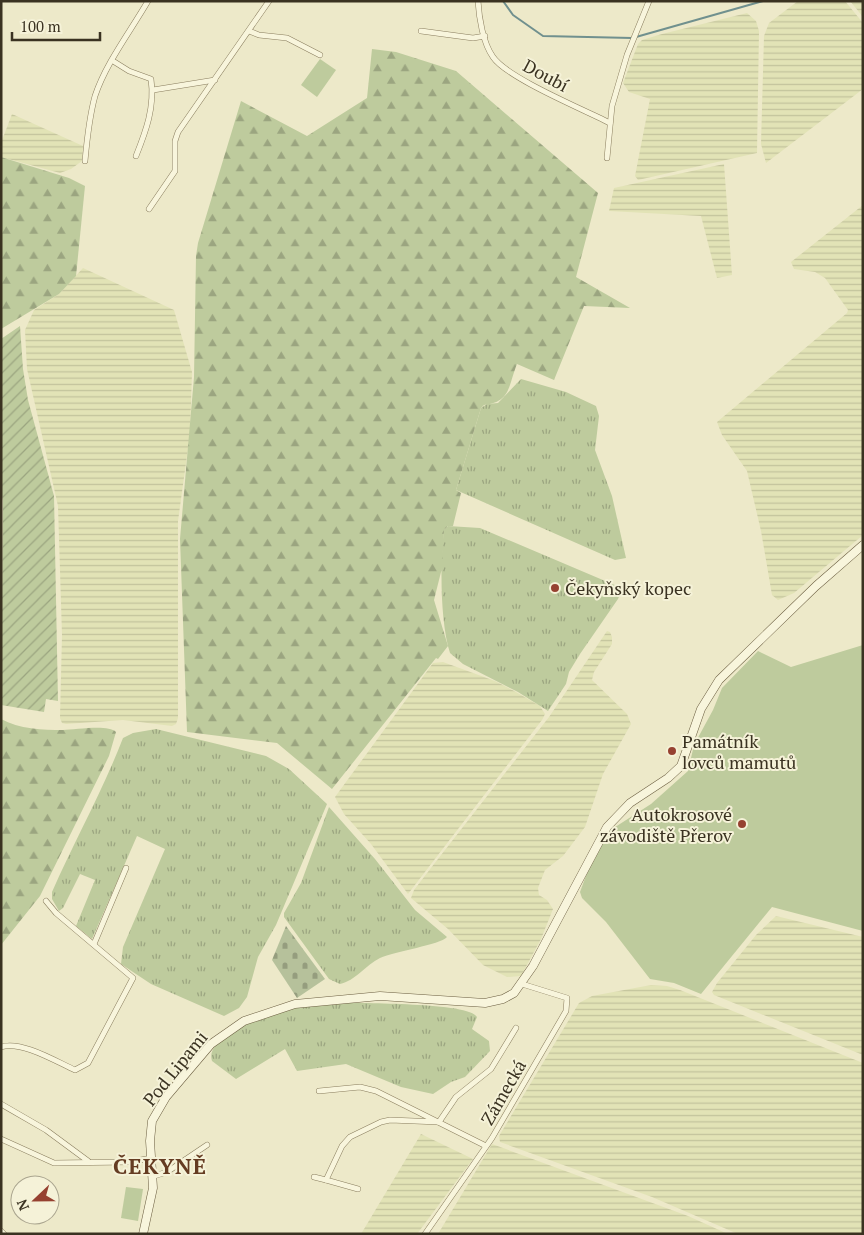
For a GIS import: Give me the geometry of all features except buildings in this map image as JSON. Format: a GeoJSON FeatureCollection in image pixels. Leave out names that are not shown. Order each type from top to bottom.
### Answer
{"type":"FeatureCollection","features":[{"type":"Feature","properties":{"kind":"main road"},"geometry":{"type":"LineString","coordinates":[[522,984],[607,827],[630,803],[668,778],[682,766],[701,709],[715,686],[816,586],[863,546]]}},
{"type":"Feature","properties":{"kind":"main road","name":"Pod Lipami"},"geometry":{"type":"LineString","coordinates":[[143,1234],[153,1193],[154,1176],[151,1127],[160,1105],[206,1049],[244,1021],[284,1006],[336,998],[392,996],[486,1003],[507,997],[522,984]]}},
{"type":"Feature","properties":{"kind":"street"},"geometry":{"type":"LineString","coordinates":[[85,161],[86,140],[96,95],[113,61],[148,1]]}},
{"type":"Feature","properties":{"kind":"street"},"geometry":{"type":"LineString","coordinates":[[149,209],[174,171],[175,140],[178,132],[269,1]]}},
{"type":"Feature","properties":{"kind":"street","name":"Doubí"},"geometry":{"type":"LineString","coordinates":[[478,1],[485,36],[493,58],[535,86],[610,123]]}},
{"type":"Feature","properties":{"kind":"street"},"geometry":{"type":"LineString","coordinates":[[608,158],[610,123],[627,55],[648,1]]}},
{"type":"Feature","properties":{"kind":"street"},"geometry":{"type":"LineString","coordinates":[[249,31],[259,36],[287,38],[320,55]]}},
{"type":"Feature","properties":{"kind":"street"},"geometry":{"type":"LineString","coordinates":[[421,31],[473,38],[485,36]]}},
{"type":"Feature","properties":{"kind":"street"},"geometry":{"type":"LineString","coordinates":[[113,61],[129,71],[152,79],[153,90],[147,129],[136,156]]}},
{"type":"Feature","properties":{"kind":"street"},"geometry":{"type":"LineString","coordinates":[[153,90],[215,80]]}},
{"type":"Feature","properties":{"kind":"street"},"geometry":{"type":"LineString","coordinates":[[94,944],[126,868]]}},
{"type":"Feature","properties":{"kind":"street"},"geometry":{"type":"LineString","coordinates":[[1,1047],[27,1049],[75,1070],[88,1063],[133,978],[56,913],[46,900]]}},
{"type":"Feature","properties":{"kind":"street","name":"Zámecká"},"geometry":{"type":"LineString","coordinates":[[425,1234],[486,1146],[566,1011],[567,998],[522,984]]}},
{"type":"Feature","properties":{"kind":"street"},"geometry":{"type":"LineString","coordinates":[[438,1122],[456,1097],[491,1069],[516,1028]]}},
{"type":"Feature","properties":{"kind":"street"},"geometry":{"type":"LineString","coordinates":[[319,1092],[360,1087],[368,1089],[486,1146]]}},
{"type":"Feature","properties":{"kind":"street"},"geometry":{"type":"LineString","coordinates":[[1,1104],[46,1130],[88,1161]]}},
{"type":"Feature","properties":{"kind":"street"},"geometry":{"type":"LineString","coordinates":[[326,1180],[342,1146],[350,1138],[373,1126],[390,1120],[438,1122]]}},
{"type":"Feature","properties":{"kind":"street"},"geometry":{"type":"LineString","coordinates":[[1,1139],[54,1163],[88,1161],[129,1162],[152,1158]]}},
{"type":"Feature","properties":{"kind":"street"},"geometry":{"type":"LineString","coordinates":[[154,1176],[167,1172],[207,1145]]}},
{"type":"Feature","properties":{"kind":"street"},"geometry":{"type":"LineString","coordinates":[[314,1177],[358,1189]]}},
{"type":"Feature","properties":{"kind":"green space"},"geometry":{"type":"Polygon","coordinates":[[[798,1],[845,1],[863,23],[863,89],[766,163],[761,144],[764,36],[769,23],[798,1]]]}},
{"type":"Feature","properties":{"kind":"green space"},"geometry":{"type":"Polygon","coordinates":[[[850,1],[863,1],[863,17],[850,1]]]}},
{"type":"Feature","properties":{"kind":"green space"},"geometry":{"type":"Polygon","coordinates":[[[747,13],[756,21],[759,31],[757,153],[638,180],[635,176],[650,99],[629,92],[623,83],[638,44],[642,40],[662,34],[747,13]]]}},
{"type":"Feature","properties":{"kind":"green space"},"geometry":{"type":"Polygon","coordinates":[[[372,49],[396,52],[456,71],[598,193],[576,277],[630,308],[584,306],[554,380],[517,364],[510,386],[504,397],[481,408],[456,490],[461,493],[453,526],[448,526],[444,530],[442,568],[434,600],[448,646],[438,659],[436,658],[332,789],[277,743],[187,732],[180,539],[194,377],[196,256],[198,243],[241,101],[307,136],[367,98],[372,49]]]}},
{"type":"Feature","properties":{"kind":"green space"},"geometry":{"type":"Polygon","coordinates":[[[320,59],[336,70],[317,97],[301,85],[320,59]]]}},
{"type":"Feature","properties":{"kind":"green space"},"geometry":{"type":"Polygon","coordinates":[[[12,114],[83,146],[82,161],[71,169],[60,173],[1,157],[1,143],[12,114]]]}},
{"type":"Feature","properties":{"kind":"green space"},"geometry":{"type":"Polygon","coordinates":[[[1,157],[69,178],[85,186],[76,276],[59,294],[1,329],[1,157]]]}},
{"type":"Feature","properties":{"kind":"green space"},"geometry":{"type":"Polygon","coordinates":[[[724,164],[732,275],[717,278],[701,216],[609,211],[614,188],[724,164]]]}},
{"type":"Feature","properties":{"kind":"green space"},"geometry":{"type":"Polygon","coordinates":[[[863,205],[863,535],[794,593],[778,600],[772,595],[761,531],[747,471],[722,435],[717,422],[847,313],[848,310],[825,278],[815,272],[794,269],[791,262],[863,205]]]}},
{"type":"Feature","properties":{"kind":"green space"},"geometry":{"type":"Polygon","coordinates":[[[83,268],[174,310],[192,372],[190,434],[178,521],[178,718],[176,724],[172,726],[123,720],[66,724],[62,723],[60,718],[62,635],[58,506],[27,369],[25,330],[34,310],[59,294],[83,268]]]}},
{"type":"Feature","properties":{"kind":"green space"},"geometry":{"type":"Polygon","coordinates":[[[20,326],[23,369],[28,400],[54,496],[58,701],[46,699],[44,712],[1,705],[3,501],[1,491],[1,339],[20,326]]]}},
{"type":"Feature","properties":{"kind":"green space"},"geometry":{"type":"Polygon","coordinates":[[[521,379],[566,392],[596,406],[599,416],[595,450],[612,496],[626,558],[615,560],[456,490],[481,408],[487,404],[498,403],[521,379]]]}},
{"type":"Feature","properties":{"kind":"green space"},"geometry":{"type":"Polygon","coordinates":[[[448,526],[480,528],[617,586],[622,590],[618,599],[580,654],[569,672],[566,684],[548,711],[518,692],[463,664],[450,653],[444,625],[442,592],[444,530],[448,526]]]}},
{"type":"Feature","properties":{"kind":"green space"},"geometry":{"type":"Polygon","coordinates":[[[607,631],[610,632],[612,637],[612,644],[594,672],[592,680],[627,714],[631,724],[603,774],[585,827],[563,856],[545,870],[538,888],[539,895],[547,900],[553,909],[541,939],[521,976],[507,977],[483,965],[448,929],[411,898],[414,890],[549,717],[607,631]]]}},
{"type":"Feature","properties":{"kind":"green space","name":"Autokrosové závodiště Přerov"},"geometry":{"type":"Polygon","coordinates":[[[863,645],[863,931],[772,907],[701,994],[674,983],[650,979],[606,922],[582,898],[580,892],[587,873],[609,831],[651,804],[688,771],[694,745],[713,710],[722,688],[758,651],[791,667],[863,645]]]}},
{"type":"Feature","properties":{"kind":"green space"},"geometry":{"type":"Polygon","coordinates":[[[443,662],[495,681],[540,706],[545,714],[408,894],[371,844],[344,814],[335,797],[433,663],[443,662]]]}},
{"type":"Feature","properties":{"kind":"green space"},"geometry":{"type":"Polygon","coordinates":[[[1,719],[15,725],[47,730],[106,728],[116,732],[109,756],[40,896],[1,945],[1,719]]]}},
{"type":"Feature","properties":{"kind":"green space"},"geometry":{"type":"Polygon","coordinates":[[[156,729],[266,756],[289,769],[327,804],[276,925],[258,957],[247,997],[239,1008],[224,1016],[151,984],[121,964],[123,947],[165,849],[137,836],[92,939],[76,926],[95,880],[80,874],[63,908],[59,911],[52,899],[52,892],[107,777],[123,738],[133,733],[156,729]]]}},
{"type":"Feature","properties":{"kind":"green space"},"geometry":{"type":"Polygon","coordinates":[[[329,807],[375,859],[415,910],[447,937],[436,943],[380,958],[351,980],[340,984],[329,979],[284,917],[284,913],[301,883],[329,807]]]}},
{"type":"Feature","properties":{"kind":"green space"},"geometry":{"type":"Polygon","coordinates":[[[776,916],[863,937],[863,1055],[714,995],[712,992],[717,983],[756,935],[776,916]]]}},
{"type":"Feature","properties":{"kind":"green space"},"geometry":{"type":"Polygon","coordinates":[[[286,926],[325,979],[297,998],[272,960],[286,926]]]}},
{"type":"Feature","properties":{"kind":"green space"},"geometry":{"type":"Polygon","coordinates":[[[651,985],[667,986],[680,990],[863,1063],[863,1234],[738,1234],[652,1197],[500,1142],[499,1136],[579,1003],[592,996],[651,985]]]}},
{"type":"Feature","properties":{"kind":"green space"},"geometry":{"type":"Polygon","coordinates":[[[339,1002],[436,1006],[470,1012],[477,1017],[472,1029],[489,1041],[490,1051],[465,1077],[451,1082],[433,1094],[401,1087],[346,1064],[297,1071],[285,1049],[236,1079],[212,1061],[212,1051],[219,1042],[245,1025],[289,1009],[339,1002]]]}},
{"type":"Feature","properties":{"kind":"green space"},"geometry":{"type":"Polygon","coordinates":[[[421,1134],[473,1159],[417,1234],[361,1234],[421,1134]]]}},
{"type":"Feature","properties":{"kind":"green space"},"geometry":{"type":"Polygon","coordinates":[[[492,1144],[688,1216],[728,1234],[438,1234],[492,1144]]]}},
{"type":"Feature","properties":{"kind":"green space"},"geometry":{"type":"Polygon","coordinates":[[[126,1187],[143,1189],[138,1221],[121,1218],[126,1187]]]}},
{"type":"Feature","properties":{"kind":"waterway"},"geometry":{"type":"LineString","coordinates":[[503,1],[513,15],[543,36],[632,38]]}},
{"type":"Feature","properties":{"kind":"waterway"},"geometry":{"type":"LineString","coordinates":[[636,37],[763,1]]}},
{"type":"Feature","properties":{"kind":"place","name":"Čekyňský kopec"},"geometry":{"type":"Point","coordinates":[555,588]}},
{"type":"Feature","properties":{"kind":"place","name":"Památník lovců mamutů"},"geometry":{"type":"Point","coordinates":[672,751]}},
{"type":"Feature","properties":{"kind":"place","name":"Autokrosové závodiště Přerov"},"geometry":{"type":"Point","coordinates":[742,824]}},
{"type":"Feature","properties":{"kind":"district","name":"ČEKYNĚ"},"geometry":{"type":"Point","coordinates":[160,1165]}}]}
